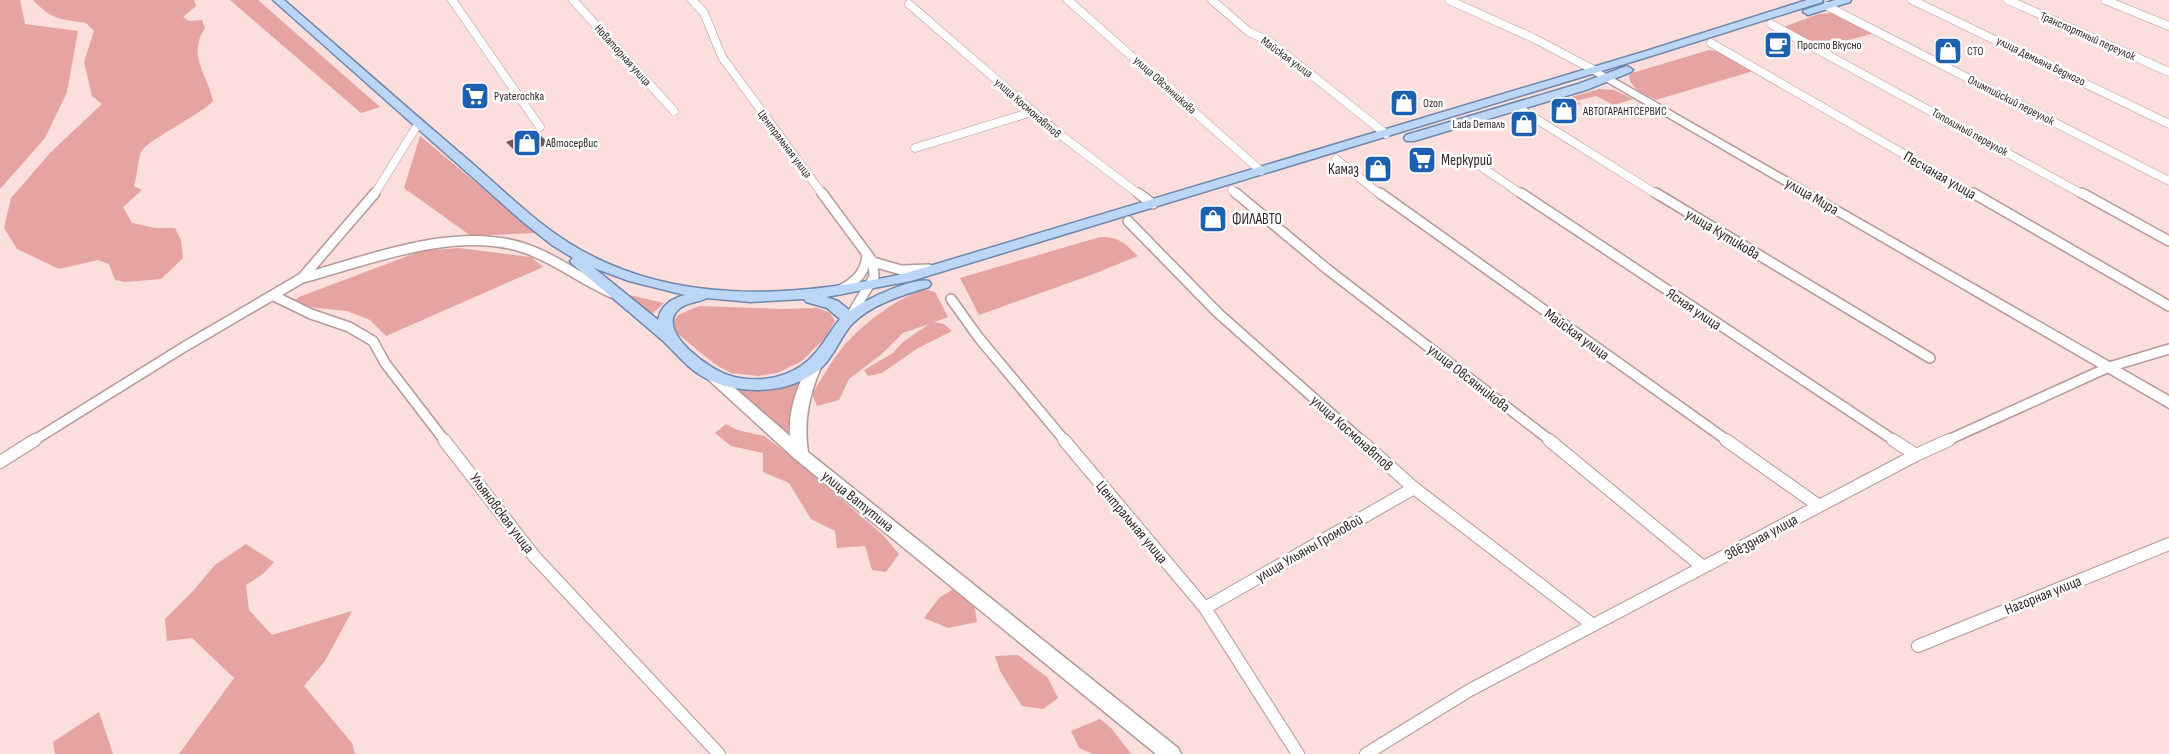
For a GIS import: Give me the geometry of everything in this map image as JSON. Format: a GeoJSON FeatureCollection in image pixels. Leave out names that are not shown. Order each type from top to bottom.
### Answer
{"type":"FeatureCollection","features":[{"type":"Feature","properties":{"kind":"main road"},"geometry":{"type":"LineString","coordinates":[[278,0],[418,124],[553,239],[586,258],[616,272],[675,289],[711,294],[793,296],[869,287],[938,268],[1594,70],[1823,3],[1846,0]]}},
{"type":"Feature","properties":{"kind":"main road"},"geometry":{"type":"LineString","coordinates":[[800,454],[796,430],[798,407],[816,362],[848,320],[864,308],[907,289],[1232,190],[1517,107],[1771,24],[1823,3]]}},
{"type":"Feature","properties":{"kind":"main road","name":"улица Мира"},"geometry":{"type":"LineString","coordinates":[[1594,70],[2169,403]]}},
{"type":"Feature","properties":{"kind":"main road","name":"улица Ватутина"},"geometry":{"type":"LineString","coordinates":[[553,239],[800,454],[1171,754]]}},
{"type":"Feature","properties":{"kind":"main road"},"geometry":{"type":"LineString","coordinates":[[669,338],[664,325],[665,316],[671,308],[677,303],[690,298],[711,294]]}},
{"type":"Feature","properties":{"kind":"main road"},"geometry":{"type":"LineString","coordinates":[[793,296],[829,303],[842,310],[848,320]]}},
{"type":"Feature","properties":{"kind":"main road"},"geometry":{"type":"LineString","coordinates":[[708,373],[741,384],[765,384],[792,376],[816,362]]}},
{"type":"Feature","properties":{"kind":"street"},"geometry":{"type":"LineString","coordinates":[[452,0],[540,127]]}},
{"type":"Feature","properties":{"kind":"street","name":"Новаторная улица"},"geometry":{"type":"LineString","coordinates":[[572,0],[674,111]]}},
{"type":"Feature","properties":{"kind":"street","name":"Центральная улица"},"geometry":{"type":"LineString","coordinates":[[692,0],[704,13],[722,57],[873,262]]}},
{"type":"Feature","properties":{"kind":"street","name":"улица Овсянникова"},"geometry":{"type":"LineString","coordinates":[[1068,0],[1261,171]]}},
{"type":"Feature","properties":{"kind":"street","name":"Майская улица"},"geometry":{"type":"LineString","coordinates":[[1212,0],[1249,32],[1269,41],[1386,134]]}},
{"type":"Feature","properties":{"kind":"street","name":"улица Мира"},"geometry":{"type":"LineString","coordinates":[[1449,0],[1533,38],[1594,70]]}},
{"type":"Feature","properties":{"kind":"street","name":"улица Демьяна Бедного"},"geometry":{"type":"LineString","coordinates":[[1912,0],[2169,124]]}},
{"type":"Feature","properties":{"kind":"street","name":"Транспортный переулок"},"geometry":{"type":"LineString","coordinates":[[2008,0],[2169,72]]}},
{"type":"Feature","properties":{"kind":"street"},"geometry":{"type":"LineString","coordinates":[[2105,0],[2169,26]]}},
{"type":"Feature","properties":{"kind":"street","name":"Олимпийский переулок"},"geometry":{"type":"LineString","coordinates":[[1823,3],[2169,181]]}},
{"type":"Feature","properties":{"kind":"street","name":"улица Космонавтов"},"geometry":{"type":"LineString","coordinates":[[910,4],[1032,112],[1106,172],[1153,204]]}},
{"type":"Feature","properties":{"kind":"street","name":"Тополиный переулок"},"geometry":{"type":"LineString","coordinates":[[1771,24],[2169,240]]}},
{"type":"Feature","properties":{"kind":"street","name":"Песчаная улица"},"geometry":{"type":"LineString","coordinates":[[1711,43],[2169,306]]}},
{"type":"Feature","properties":{"kind":"street","name":"улица Кутикова"},"geometry":{"type":"LineString","coordinates":[[1517,107],[1732,240],[1930,358]]}},
{"type":"Feature","properties":{"kind":"street"},"geometry":{"type":"LineString","coordinates":[[915,148],[1032,112]]}},
{"type":"Feature","properties":{"kind":"street"},"geometry":{"type":"LineString","coordinates":[[0,462],[184,347],[302,278],[370,200],[386,178],[418,124]]}},
{"type":"Feature","properties":{"kind":"street","name":"Майская улица"},"geometry":{"type":"LineString","coordinates":[[1336,159],[1376,190],[1819,506]]}},
{"type":"Feature","properties":{"kind":"street","name":"Ясная улица"},"geometry":{"type":"LineString","coordinates":[[1474,162],[1916,455]]}},
{"type":"Feature","properties":{"kind":"street","name":"улица Овсянникова"},"geometry":{"type":"LineString","coordinates":[[1232,190],[1327,270],[1561,449],[1703,567]]}},
{"type":"Feature","properties":{"kind":"street","name":"улица Космонавтов"},"geometry":{"type":"LineString","coordinates":[[1128,222],[1218,314],[1414,488],[1593,625]]}},
{"type":"Feature","properties":{"kind":"street"},"geometry":{"type":"LineString","coordinates":[[302,278],[426,244],[464,241],[504,243],[522,246],[538,253],[586,282],[619,296]]}},
{"type":"Feature","properties":{"kind":"street"},"geometry":{"type":"LineString","coordinates":[[836,292],[856,281],[863,273],[867,263],[867,254]]}},
{"type":"Feature","properties":{"kind":"street"},"geometry":{"type":"LineString","coordinates":[[848,320],[874,277],[873,262],[891,270],[904,271],[938,268]]}},
{"type":"Feature","properties":{"kind":"street","name":"Ульяновская улица"},"geometry":{"type":"LineString","coordinates":[[274,296],[311,314],[349,327],[373,341],[385,362],[534,556],[719,754]]}},
{"type":"Feature","properties":{"kind":"street","name":"Центральная улица"},"geometry":{"type":"LineString","coordinates":[[951,299],[979,338],[1205,608],[1298,754]]}},
{"type":"Feature","properties":{"kind":"street","name":"Звёздная улица"},"geometry":{"type":"LineString","coordinates":[[1366,754],[1470,690],[1916,455],[2109,367],[2169,349]]}},
{"type":"Feature","properties":{"kind":"street","name":"улица Ульяны Громовой"},"geometry":{"type":"LineString","coordinates":[[1205,608],[1414,488]]}},
{"type":"Feature","properties":{"kind":"street","name":"Нагорная улица"},"geometry":{"type":"LineString","coordinates":[[1918,646],[2169,544]]}},
{"type":"Feature","properties":{"kind":"shaded area"},"geometry":{"type":"Polygon","coordinates":[[[0,0],[20,0],[25,24],[78,31],[67,92],[45,138],[0,189],[0,0]]]}},
{"type":"Feature","properties":{"kind":"shaded area"},"geometry":{"type":"Polygon","coordinates":[[[33,0],[194,0],[196,6],[183,17],[189,21],[202,20],[205,28],[200,38],[198,56],[213,101],[197,114],[145,147],[140,155],[134,186],[142,190],[123,207],[132,223],[155,228],[175,228],[181,240],[183,258],[161,279],[125,282],[115,280],[109,264],[98,260],[59,269],[17,249],[4,228],[11,198],[51,152],[102,104],[92,96],[84,62],[94,31],[86,23],[57,18],[51,15],[33,0]]]}},
{"type":"Feature","properties":{"kind":"shaded area"},"geometry":{"type":"Polygon","coordinates":[[[230,0],[258,0],[380,107],[361,113],[230,0]]]}},
{"type":"Feature","properties":{"kind":"shaded area"},"geometry":{"type":"Polygon","coordinates":[[[1830,13],[1875,33],[1822,47],[1786,29],[1786,26],[1819,14],[1830,13]]]}},
{"type":"Feature","properties":{"kind":"shaded area"},"geometry":{"type":"Polygon","coordinates":[[[1709,50],[1719,52],[1753,71],[1656,100],[1639,91],[1630,81],[1629,76],[1632,73],[1709,50]]]}},
{"type":"Feature","properties":{"kind":"shaded area"},"geometry":{"type":"Polygon","coordinates":[[[1599,89],[1614,90],[1633,99],[1614,105],[1596,96],[1576,101],[1581,104],[1560,110],[1551,103],[1599,89]]]}},
{"type":"Feature","properties":{"kind":"shaded area"},"geometry":{"type":"Polygon","coordinates":[[[420,136],[536,233],[471,236],[404,188],[420,136]]]}},
{"type":"Feature","properties":{"kind":"shaded area"},"geometry":{"type":"Polygon","coordinates":[[[1100,237],[1112,238],[1121,242],[1138,256],[979,315],[960,278],[1100,237]]]}},
{"type":"Feature","properties":{"kind":"shaded area"},"geometry":{"type":"Polygon","coordinates":[[[459,248],[531,257],[543,267],[386,336],[370,320],[347,311],[288,305],[299,297],[421,251],[459,248]]]}},
{"type":"Feature","properties":{"kind":"shaded area"},"geometry":{"type":"Polygon","coordinates":[[[925,289],[935,292],[948,317],[934,322],[944,324],[952,331],[918,348],[882,373],[868,376],[864,370],[893,353],[903,342],[929,324],[903,333],[883,353],[849,379],[839,400],[817,406],[812,394],[847,342],[878,314],[902,299],[925,289]]]}},
{"type":"Feature","properties":{"kind":"shaded area"},"geometry":{"type":"Polygon","coordinates":[[[625,294],[664,303],[651,315],[625,294]]]}},
{"type":"Feature","properties":{"kind":"shaded area"},"geometry":{"type":"Polygon","coordinates":[[[699,306],[782,309],[818,308],[830,313],[835,321],[825,338],[802,361],[777,373],[758,376],[731,373],[716,365],[674,331],[672,324],[678,315],[699,306]]]}},
{"type":"Feature","properties":{"kind":"shaded area"},"geometry":{"type":"Polygon","coordinates":[[[803,376],[790,410],[788,434],[736,390],[763,391],[786,384],[803,376]]]}},
{"type":"Feature","properties":{"kind":"shaded area"},"geometry":{"type":"Polygon","coordinates":[[[726,424],[737,430],[764,436],[791,456],[883,535],[899,554],[886,572],[872,570],[865,546],[837,548],[835,531],[811,519],[789,483],[763,472],[763,453],[731,446],[715,433],[726,424]]]}},
{"type":"Feature","properties":{"kind":"shaded area"},"geometry":{"type":"Polygon","coordinates":[[[246,544],[274,562],[263,574],[246,585],[249,610],[272,635],[352,611],[325,661],[304,686],[352,743],[355,754],[179,754],[234,678],[192,638],[167,641],[165,619],[193,591],[215,565],[246,544]]]}},
{"type":"Feature","properties":{"kind":"shaded area"},"geometry":{"type":"Polygon","coordinates":[[[958,586],[973,597],[977,622],[948,628],[924,618],[939,598],[958,586]]]}},
{"type":"Feature","properties":{"kind":"shaded area"},"geometry":{"type":"Polygon","coordinates":[[[1018,655],[1048,678],[1058,698],[1043,709],[1022,706],[1000,671],[995,656],[1018,655]]]}},
{"type":"Feature","properties":{"kind":"shaded area"},"geometry":{"type":"Polygon","coordinates":[[[99,712],[113,754],[55,754],[53,742],[99,712]]]}},
{"type":"Feature","properties":{"kind":"shaded area"},"geometry":{"type":"Polygon","coordinates":[[[1100,719],[1112,729],[1131,754],[1093,754],[1079,748],[1071,731],[1100,719]]]}},
{"type":"Feature","properties":{"kind":"building","name":"Автосервис"},"geometry":{"type":"Polygon","coordinates":[[[536,131],[549,144],[518,154],[506,142],[536,131]]]}},
{"type":"Feature","properties":{"kind":"place","name":"Просто Вкусно"},"geometry":{"type":"Point","coordinates":[1778,45]}},
{"type":"Feature","properties":{"kind":"place","name":"СТО"},"geometry":{"type":"Point","coordinates":[1948,51]}},
{"type":"Feature","properties":{"kind":"place","name":"Pyaterochka"},"geometry":{"type":"Point","coordinates":[475,96]}},
{"type":"Feature","properties":{"kind":"place","name":"Ozon"},"geometry":{"type":"Point","coordinates":[1404,103]}},
{"type":"Feature","properties":{"kind":"place","name":"АВТОГАРАНТСЕРВИС"},"geometry":{"type":"Point","coordinates":[1564,111]}},
{"type":"Feature","properties":{"kind":"place","name":"Lada Dеталь"},"geometry":{"type":"Point","coordinates":[1524,124]}},
{"type":"Feature","properties":{"kind":"place","name":"Автосервис"},"geometry":{"type":"Point","coordinates":[527,143]}},
{"type":"Feature","properties":{"kind":"place","name":"Меркурий"},"geometry":{"type":"Point","coordinates":[1422,160]}},
{"type":"Feature","properties":{"kind":"place","name":"Камаз"},"geometry":{"type":"Point","coordinates":[1378,169]}},
{"type":"Feature","properties":{"kind":"place","name":"ФИЛАВТО"},"geometry":{"type":"Point","coordinates":[1213,219]}}]}
